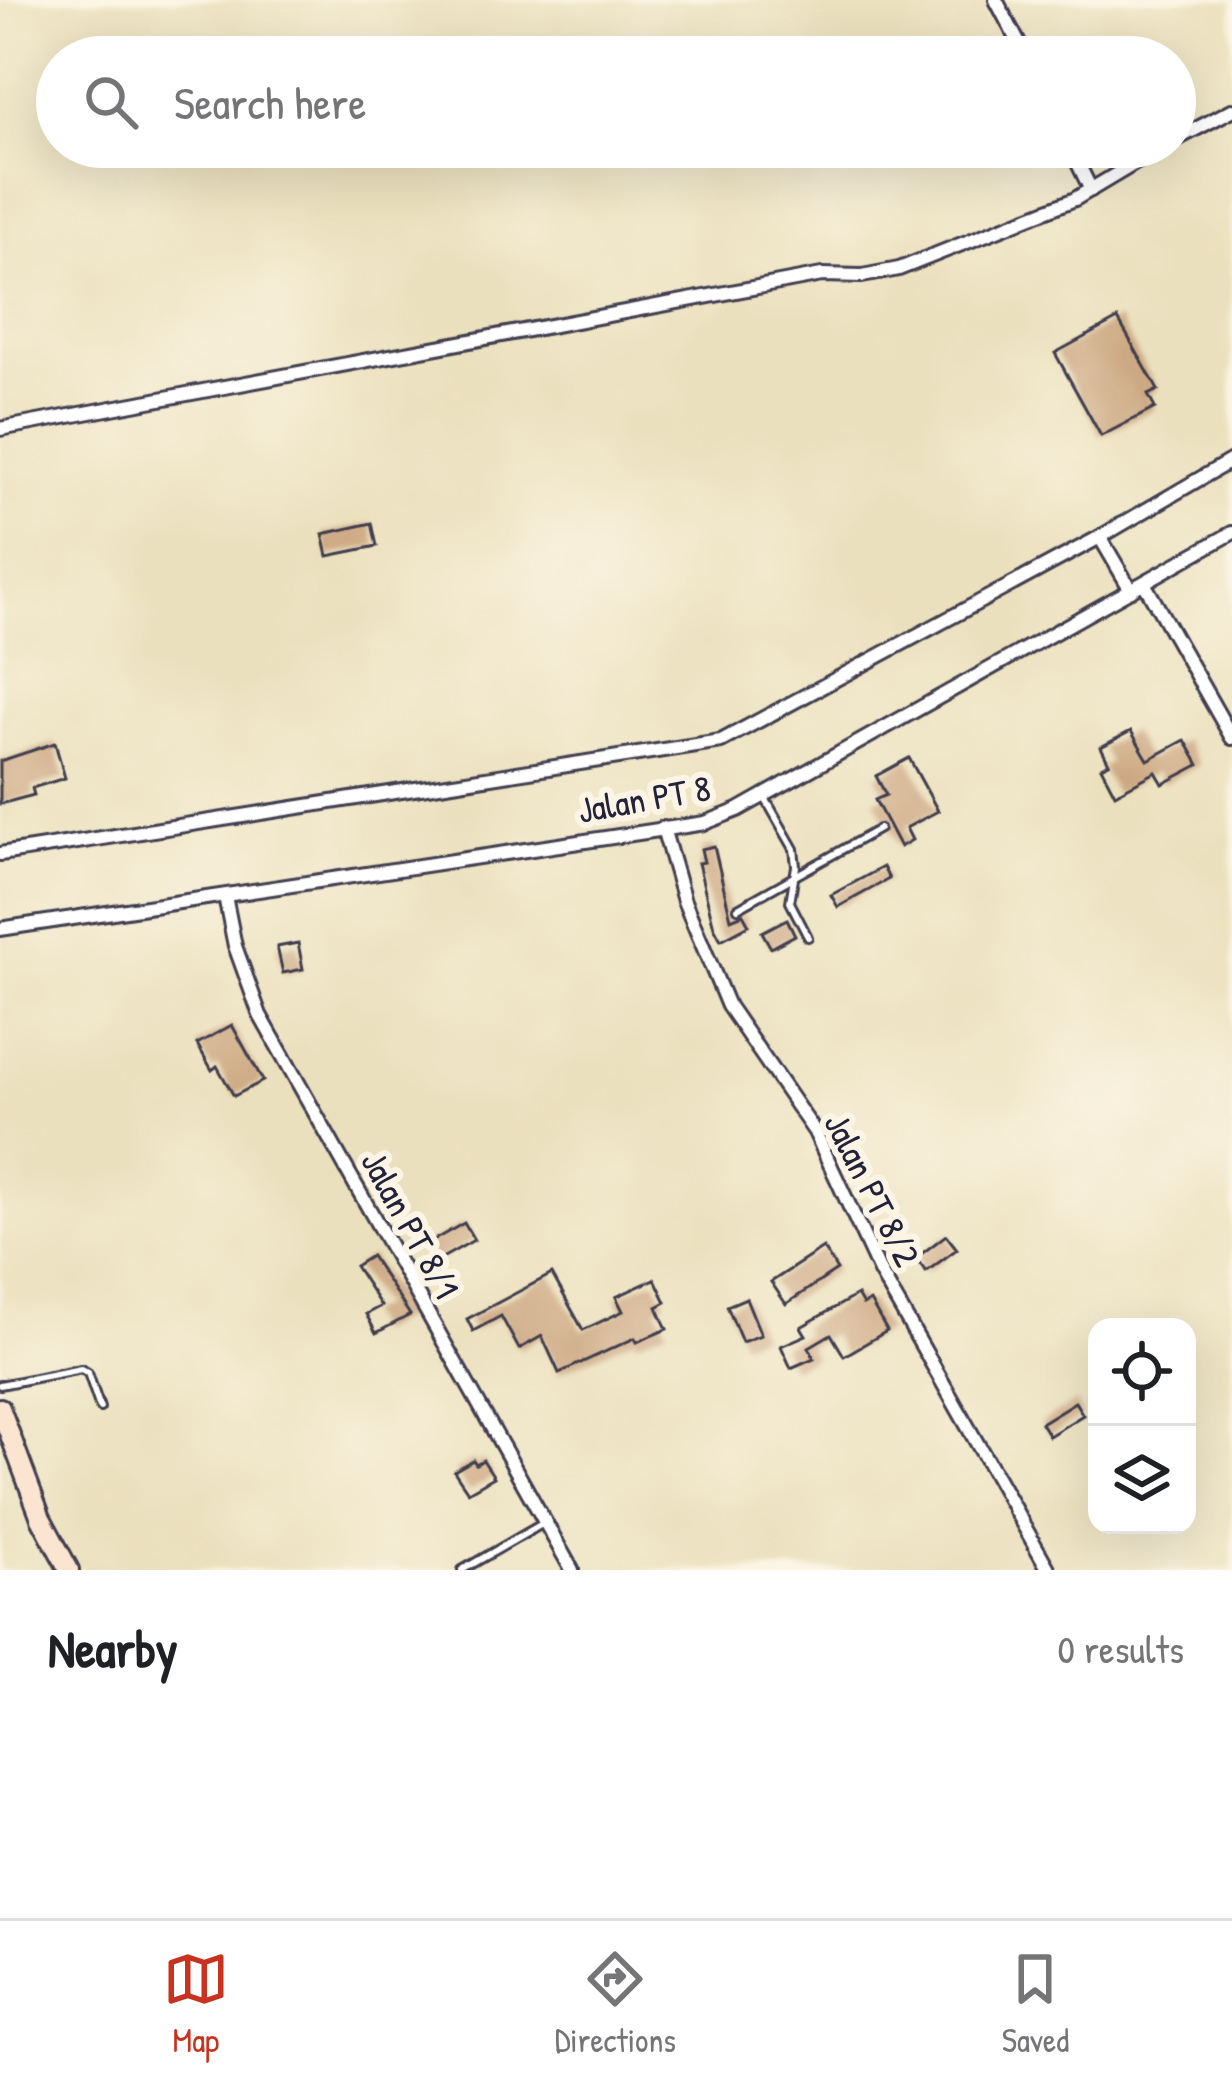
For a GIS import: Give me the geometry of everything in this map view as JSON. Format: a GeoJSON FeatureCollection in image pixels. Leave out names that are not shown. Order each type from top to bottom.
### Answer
{"type":"FeatureCollection","features":[{"type":"Feature","properties":{"kind":"street"},"geometry":{"type":"LineString","coordinates":[[996,0],[1015,36]]}},
{"type":"Feature","properties":{"kind":"street"},"geometry":{"type":"LineString","coordinates":[[1196,129],[1232,110]]}},
{"type":"Feature","properties":{"kind":"street"},"geometry":{"type":"LineString","coordinates":[[1080,168],[1091,190]]}},
{"type":"Feature","properties":{"kind":"street"},"geometry":{"type":"LineString","coordinates":[[0,429],[822,275],[862,276],[899,269],[1091,190],[1127,168]]}},
{"type":"Feature","properties":{"kind":"street"},"geometry":{"type":"LineString","coordinates":[[0,854],[721,741],[1100,537],[1232,460]]}},
{"type":"Feature","properties":{"kind":"street","name":"Jalan PT 8"},"geometry":{"type":"LineString","coordinates":[[0,929],[705,823],[763,796],[1232,533]]}},
{"type":"Feature","properties":{"kind":"street"},"geometry":{"type":"LineString","coordinates":[[1100,537],[1124,577],[1138,586],[1232,738]]}},
{"type":"Feature","properties":{"kind":"street","name":"Jalan PT 8/2"},"geometry":{"type":"LineString","coordinates":[[663,828],[684,901],[728,1006],[815,1132],[880,1272],[1049,1570]]}},
{"type":"Feature","properties":{"kind":"street","name":"Jalan PT 8/1"},"geometry":{"type":"LineString","coordinates":[[225,896],[260,1015],[572,1570]]}},
{"type":"Feature","properties":{"kind":"street"},"geometry":{"type":"LineString","coordinates":[[0,1408],[41,1518],[69,1570]]}},
{"type":"Feature","properties":{"kind":"lane"},"geometry":{"type":"LineString","coordinates":[[763,796],[794,849],[790,902],[808,937]]}},
{"type":"Feature","properties":{"kind":"lane"},"geometry":{"type":"LineString","coordinates":[[738,908],[879,830]]}},
{"type":"Feature","properties":{"kind":"lane"},"geometry":{"type":"LineString","coordinates":[[0,1385],[81,1369],[88,1373],[100,1408]]}},
{"type":"Feature","properties":{"kind":"lane"},"geometry":{"type":"LineString","coordinates":[[462,1570],[544,1523]]}},
{"type":"Feature","properties":{"kind":"building"},"geometry":{"type":"Polygon","coordinates":[[[1118,319],[1158,390],[1148,395],[1155,408],[1101,436],[1055,353],[1118,319]]]}},
{"type":"Feature","properties":{"kind":"building"},"geometry":{"type":"Polygon","coordinates":[[[372,523],[377,546],[328,556],[323,534],[372,523]]]}},
{"type":"Feature","properties":{"kind":"building"},"geometry":{"type":"Polygon","coordinates":[[[1131,731],[1148,760],[1185,740],[1199,765],[1163,784],[1156,772],[1115,794],[1101,767],[1109,763],[1101,747],[1131,731]]]}},
{"type":"Feature","properties":{"kind":"building"},"geometry":{"type":"Polygon","coordinates":[[[55,743],[65,778],[32,788],[34,795],[0,804],[0,761],[55,743]]]}},
{"type":"Feature","properties":{"kind":"building"},"geometry":{"type":"Polygon","coordinates":[[[909,758],[938,811],[906,828],[912,840],[900,847],[875,800],[886,795],[876,776],[909,758]]]}},
{"type":"Feature","properties":{"kind":"building"},"geometry":{"type":"Polygon","coordinates":[[[714,846],[731,919],[743,914],[749,925],[721,940],[698,863],[704,862],[701,849],[714,846]]]}},
{"type":"Feature","properties":{"kind":"building"},"geometry":{"type":"Polygon","coordinates":[[[883,867],[889,879],[838,907],[831,895],[883,867]]]}},
{"type":"Feature","properties":{"kind":"building"},"geometry":{"type":"Polygon","coordinates":[[[787,919],[795,935],[771,948],[762,932],[787,919]]]}},
{"type":"Feature","properties":{"kind":"building"},"geometry":{"type":"Polygon","coordinates":[[[298,943],[303,969],[283,973],[277,947],[298,943]]]}},
{"type":"Feature","properties":{"kind":"building"},"geometry":{"type":"Polygon","coordinates":[[[232,1025],[263,1081],[234,1096],[197,1044],[232,1025]]]}},
{"type":"Feature","properties":{"kind":"building"},"geometry":{"type":"Polygon","coordinates":[[[464,1223],[474,1240],[435,1262],[425,1245],[464,1223]]]}},
{"type":"Feature","properties":{"kind":"building"},"geometry":{"type":"Polygon","coordinates":[[[946,1235],[957,1249],[926,1272],[916,1258],[946,1235]]]}},
{"type":"Feature","properties":{"kind":"building"},"geometry":{"type":"Polygon","coordinates":[[[823,1248],[837,1270],[786,1304],[771,1282],[823,1248]]]}},
{"type":"Feature","properties":{"kind":"building"},"geometry":{"type":"Polygon","coordinates":[[[371,1256],[410,1315],[376,1333],[366,1314],[381,1306],[355,1266],[371,1256]]]}},
{"type":"Feature","properties":{"kind":"building"},"geometry":{"type":"Polygon","coordinates":[[[552,1274],[583,1330],[623,1311],[616,1297],[655,1279],[666,1302],[657,1307],[667,1329],[637,1342],[635,1338],[559,1373],[542,1336],[519,1349],[501,1316],[473,1331],[467,1319],[552,1274]]]}},
{"type":"Feature","properties":{"kind":"building"},"geometry":{"type":"Polygon","coordinates":[[[857,1295],[863,1305],[870,1301],[887,1331],[844,1356],[831,1334],[809,1347],[814,1358],[791,1368],[781,1346],[806,1335],[801,1327],[857,1295]]]}},
{"type":"Feature","properties":{"kind":"building"},"geometry":{"type":"Polygon","coordinates":[[[746,1298],[761,1335],[742,1342],[727,1306],[746,1298]]]}},
{"type":"Feature","properties":{"kind":"building"},"geometry":{"type":"Polygon","coordinates":[[[1075,1402],[1083,1415],[1049,1436],[1041,1423],[1075,1402]]]}},
{"type":"Feature","properties":{"kind":"building"},"geometry":{"type":"Polygon","coordinates":[[[473,1460],[476,1464],[483,1460],[494,1477],[468,1492],[454,1471],[473,1460]]]}}]}
